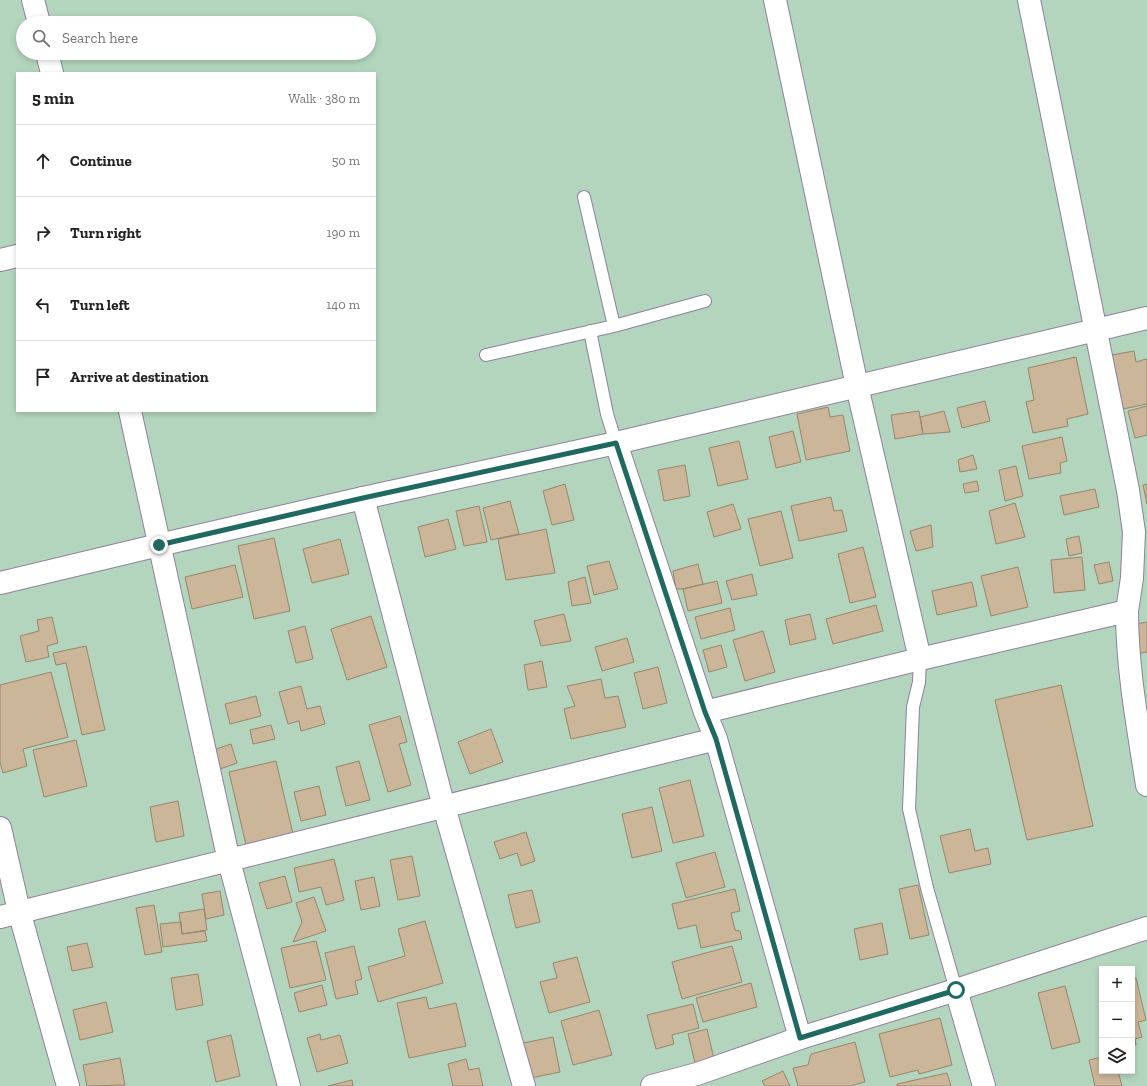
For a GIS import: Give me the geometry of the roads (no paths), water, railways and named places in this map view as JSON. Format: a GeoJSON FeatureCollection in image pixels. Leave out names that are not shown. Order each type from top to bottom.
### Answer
{"type":"FeatureCollection","features":[{"type":"Feature","properties":{"kind":"street"},"geometry":{"type":"LineString","coordinates":[[33,0],[37,16]]}},
{"type":"Feature","properties":{"kind":"street"},"geometry":{"type":"LineString","coordinates":[[775,0],[857,386],[920,659]]}},
{"type":"Feature","properties":{"kind":"street"},"geometry":{"type":"LineString","coordinates":[[1029,0],[1128,490],[1134,532],[1132,578],[1127,611],[1127,640],[1129,668],[1147,785]]}},
{"type":"Feature","properties":{"kind":"street"},"geometry":{"type":"LineString","coordinates":[[49,60],[52,72]]}},
{"type":"Feature","properties":{"kind":"street"},"geometry":{"type":"LineString","coordinates":[[0,260],[16,256]]}},
{"type":"Feature","properties":{"kind":"street"},"geometry":{"type":"LineString","coordinates":[[0,583],[363,498],[616,443],[1095,330],[1144,323]]}},
{"type":"Feature","properties":{"kind":"street"},"geometry":{"type":"LineString","coordinates":[[130,412],[229,861],[289,1086]]}},
{"type":"Feature","properties":{"kind":"street"},"geometry":{"type":"LineString","coordinates":[[616,443],[705,712],[716,739],[800,1038]]}},
{"type":"Feature","properties":{"kind":"street"},"geometry":{"type":"LineString","coordinates":[[363,498],[444,807],[524,1086]]}},
{"type":"Feature","properties":{"kind":"street"},"geometry":{"type":"LineString","coordinates":[[705,712],[920,659],[1127,611]]}},
{"type":"Feature","properties":{"kind":"street"},"geometry":{"type":"LineString","coordinates":[[10,914],[229,861],[716,739]]}},
{"type":"Feature","properties":{"kind":"street"},"geometry":{"type":"LineString","coordinates":[[0,828],[10,914],[68,1086]]}},
{"type":"Feature","properties":{"kind":"street"},"geometry":{"type":"LineString","coordinates":[[652,1086],[698,1080],[800,1038],[956,990],[1147,928]]}},
{"type":"Feature","properties":{"kind":"street"},"geometry":{"type":"LineString","coordinates":[[956,990],[984,1086]]}},
{"type":"Feature","properties":{"kind":"lane"},"geometry":{"type":"LineString","coordinates":[[584,197],[614,326]]}},
{"type":"Feature","properties":{"kind":"lane"},"geometry":{"type":"LineString","coordinates":[[486,355],[614,326],[705,301]]}},
{"type":"Feature","properties":{"kind":"lane"},"geometry":{"type":"LineString","coordinates":[[590,331],[607,414],[616,443]]}},
{"type":"Feature","properties":{"kind":"lane"},"geometry":{"type":"LineString","coordinates":[[920,659],[919,682],[913,706],[909,809],[927,888],[956,990]]}}]}
